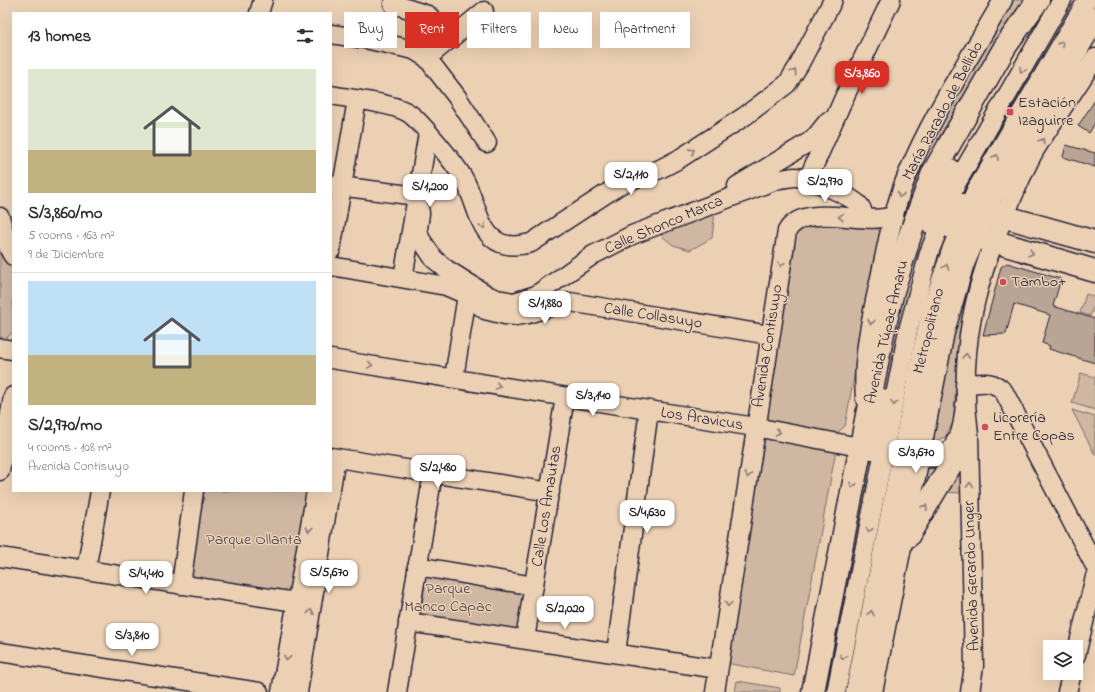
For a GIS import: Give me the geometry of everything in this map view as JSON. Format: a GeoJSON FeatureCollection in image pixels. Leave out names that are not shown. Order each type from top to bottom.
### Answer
{"type":"FeatureCollection","features":[{"type":"Feature","properties":{"kind":"main road","name":"Avenida Túpac Amaru"},"geometry":{"type":"LineString","coordinates":[[871,692],[899,552],[888,453],[867,414],[893,291],[918,212],[937,165],[1005,47],[1038,0]]}},
{"type":"Feature","properties":{"kind":"main road"},"geometry":{"type":"LineString","coordinates":[[959,225],[941,195],[948,175],[1044,0]]}},
{"type":"Feature","properties":{"kind":"main road","name":"Avenida Túpac Amaru"},"geometry":{"type":"LineString","coordinates":[[813,692],[888,453],[943,332],[953,294],[959,225],[986,211],[1010,160],[1095,18]]}},
{"type":"Feature","properties":{"kind":"main road"},"geometry":{"type":"LineString","coordinates":[[959,225],[956,206],[986,211],[1095,242]]}},
{"type":"Feature","properties":{"kind":"main road"},"geometry":{"type":"LineString","coordinates":[[906,251],[921,230],[959,225],[1095,272]]}},
{"type":"Feature","properties":{"kind":"main road"},"geometry":{"type":"LineString","coordinates":[[899,552],[950,466],[957,442]]}},
{"type":"Feature","properties":{"kind":"street"},"geometry":{"type":"LineString","coordinates":[[259,12],[263,0]]}},
{"type":"Feature","properties":{"kind":"street"},"geometry":{"type":"LineString","coordinates":[[332,95],[399,108],[411,114],[464,178],[482,226],[489,235],[499,242],[510,246],[521,246],[531,243],[621,184],[660,169],[680,159],[745,116],[787,84],[799,65],[833,0]]}},
{"type":"Feature","properties":{"kind":"street"},"geometry":{"type":"LineString","coordinates":[[808,179],[843,100],[891,0]]}},
{"type":"Feature","properties":{"kind":"street","name":"María Parado de Bellido"},"geometry":{"type":"LineString","coordinates":[[867,414],[864,374],[867,344],[894,215],[906,177],[933,123],[1003,0]]}},
{"type":"Feature","properties":{"kind":"street","name":"Metropolitano"},"geometry":{"type":"LineString","coordinates":[[855,692],[888,453],[894,343],[906,296],[929,253],[959,225],[956,184],[1062,0]]}},
{"type":"Feature","properties":{"kind":"street"},"geometry":{"type":"LineString","coordinates":[[1087,0],[976,190],[986,211],[1019,180],[1036,150],[1095,58]]}},
{"type":"Feature","properties":{"kind":"street"},"geometry":{"type":"LineString","coordinates":[[393,4],[421,12]]}},
{"type":"Feature","properties":{"kind":"street"},"geometry":{"type":"LineString","coordinates":[[459,33],[484,11]]}},
{"type":"Feature","properties":{"kind":"street"},"geometry":{"type":"LineString","coordinates":[[332,34],[365,39],[414,50],[427,58],[457,97],[487,143]]}},
{"type":"Feature","properties":{"kind":"street"},"geometry":{"type":"LineString","coordinates":[[427,58],[440,48]]}},
{"type":"Feature","properties":{"kind":"street"},"geometry":{"type":"LineString","coordinates":[[332,239],[337,185],[357,100]]}},
{"type":"Feature","properties":{"kind":"street"},"geometry":{"type":"LineString","coordinates":[[705,207],[813,139],[843,100]]}},
{"type":"Feature","properties":{"kind":"street"},"geometry":{"type":"LineString","coordinates":[[403,278],[428,134]]}},
{"type":"Feature","properties":{"kind":"street","name":"Calle Shonco Marca"},"geometry":{"type":"LineString","coordinates":[[417,196],[420,213],[418,229],[420,238],[434,259],[446,269],[488,296],[514,302],[536,295],[612,244],[659,224],[779,180],[794,177],[808,179],[855,202],[862,210],[862,217]]}},
{"type":"Feature","properties":{"kind":"street"},"geometry":{"type":"LineString","coordinates":[[337,185],[417,196]]}},
{"type":"Feature","properties":{"kind":"street","name":"Avenida Contisuyo"},"geometry":{"type":"LineString","coordinates":[[715,692],[755,427],[787,231],[794,222],[808,218],[824,216],[881,219],[894,215]]}},
{"type":"Feature","properties":{"kind":"street","name":"Avenida Gerardo Unger"},"geometry":{"type":"LineString","coordinates":[[959,225],[985,262],[972,311],[968,337],[965,385],[965,404],[969,434],[974,666],[970,692]]}},
{"type":"Feature","properties":{"kind":"street"},"geometry":{"type":"LineString","coordinates":[[1,230],[12,254]]}},
{"type":"Feature","properties":{"kind":"street","name":"Calle Collasuyo"},"geometry":{"type":"LineString","coordinates":[[332,266],[446,286],[466,295],[485,310],[505,315],[516,316],[528,314],[570,302],[770,335]]}},
{"type":"Feature","properties":{"kind":"street"},"geometry":{"type":"LineString","coordinates":[[454,378],[466,295]]}},
{"type":"Feature","properties":{"kind":"street"},"geometry":{"type":"LineString","coordinates":[[0,348],[12,350]]}},
{"type":"Feature","properties":{"kind":"street","name":"Los Aravicus"},"geometry":{"type":"LineString","coordinates":[[332,359],[755,427],[888,453],[929,459],[939,457],[950,451],[957,442],[963,425],[965,404]]}},
{"type":"Feature","properties":{"kind":"street"},"geometry":{"type":"LineString","coordinates":[[965,385],[988,382],[999,386],[1004,392],[1095,566]]}},
{"type":"Feature","properties":{"kind":"street","name":"Calle Los Amautas"},"geometry":{"type":"LineString","coordinates":[[526,639],[565,397]]}},
{"type":"Feature","properties":{"kind":"street"},"geometry":{"type":"LineString","coordinates":[[0,471],[2,445],[12,400]]}},
{"type":"Feature","properties":{"kind":"street"},"geometry":{"type":"LineString","coordinates":[[616,653],[649,410]]}},
{"type":"Feature","properties":{"kind":"street","name":"Metropolitano"},"geometry":{"type":"LineString","coordinates":[[836,692],[888,453]]}},
{"type":"Feature","properties":{"kind":"street"},"geometry":{"type":"LineString","coordinates":[[332,473],[333,458],[550,492]]}},
{"type":"Feature","properties":{"kind":"street"},"geometry":{"type":"LineString","coordinates":[[397,692],[433,473]]}},
{"type":"Feature","properties":{"kind":"street"},"geometry":{"type":"LineString","coordinates":[[86,570],[100,492]]}},
{"type":"Feature","properties":{"kind":"street"},"geometry":{"type":"LineString","coordinates":[[181,585],[194,492]]}},
{"type":"Feature","properties":{"kind":"street"},"geometry":{"type":"LineString","coordinates":[[281,692],[316,492]]}},
{"type":"Feature","properties":{"kind":"street"},"geometry":{"type":"LineString","coordinates":[[298,692],[330,492]]}},
{"type":"Feature","properties":{"kind":"street"},"geometry":{"type":"LineString","coordinates":[[0,557],[296,602]]}},
{"type":"Feature","properties":{"kind":"street"},"geometry":{"type":"LineString","coordinates":[[418,566],[534,586]]}},
{"type":"Feature","properties":{"kind":"street"},"geometry":{"type":"LineString","coordinates":[[1084,645],[1095,577]]}},
{"type":"Feature","properties":{"kind":"street"},"geometry":{"type":"LineString","coordinates":[[408,622],[718,669]]}},
{"type":"Feature","properties":{"kind":"street"},"geometry":{"type":"LineString","coordinates":[[0,652],[186,686],[259,692]]}},
{"type":"Feature","properties":{"kind":"street"},"geometry":{"type":"LineString","coordinates":[[1067,692],[1070,680]]}},
{"type":"Feature","properties":{"kind":"green space"},"geometry":{"type":"Polygon","coordinates":[[[1007,0],[1024,0],[1006,25],[938,139],[931,136],[1007,0]]]}},
{"type":"Feature","properties":{"kind":"green space"},"geometry":{"type":"Polygon","coordinates":[[[715,211],[712,238],[690,250],[673,245],[661,235],[715,211]]]}},
{"type":"Feature","properties":{"kind":"green space"},"geometry":{"type":"Polygon","coordinates":[[[816,221],[873,226],[880,231],[845,426],[838,432],[831,435],[760,423],[791,229],[816,221]]]}},
{"type":"Feature","properties":{"kind":"green space"},"geometry":{"type":"Polygon","coordinates":[[[0,250],[4,252],[12,266],[12,333],[5,339],[0,340],[0,250]]]}},
{"type":"Feature","properties":{"kind":"green space"},"geometry":{"type":"Polygon","coordinates":[[[967,285],[957,356],[954,421],[945,437],[932,442],[953,325],[967,285]]]}},
{"type":"Feature","properties":{"kind":"green space"},"geometry":{"type":"Polygon","coordinates":[[[1086,294],[1095,297],[1095,303],[1090,316],[1080,313],[1086,294]]]}},
{"type":"Feature","properties":{"kind":"green space"},"geometry":{"type":"Polygon","coordinates":[[[1081,373],[1095,377],[1095,410],[1072,403],[1081,373]]]}},
{"type":"Feature","properties":{"kind":"green space"},"geometry":{"type":"Polygon","coordinates":[[[1072,410],[1095,417],[1095,455],[1072,410]]]}},
{"type":"Feature","properties":{"kind":"green space"},"geometry":{"type":"Polygon","coordinates":[[[760,435],[836,450],[794,676],[726,663],[760,435]]]}},
{"type":"Feature","properties":{"kind":"green space"},"geometry":{"type":"Polygon","coordinates":[[[964,442],[965,493],[939,492],[964,442]]]}},
{"type":"Feature","properties":{"kind":"green space"},"geometry":{"type":"Polygon","coordinates":[[[948,458],[918,509],[927,463],[948,458]]]}},
{"type":"Feature","properties":{"kind":"green space","name":"Parque Ollanta"},"geometry":{"type":"Polygon","coordinates":[[[204,492],[311,492],[294,596],[190,579],[204,492]]]}},
{"type":"Feature","properties":{"kind":"green space","name":"Parque Manco Capac"},"geometry":{"type":"Polygon","coordinates":[[[427,572],[530,589],[523,633],[420,616],[427,572]]]}},
{"type":"Feature","properties":{"kind":"green space"},"geometry":{"type":"Polygon","coordinates":[[[737,681],[780,688],[780,692],[735,692],[737,681]]]}},
{"type":"Feature","properties":{"kind":"building"},"geometry":{"type":"Polygon","coordinates":[[[1095,100],[1095,123],[1089,133],[1078,126],[1095,100]]]}},
{"type":"Feature","properties":{"kind":"building"},"geometry":{"type":"Polygon","coordinates":[[[1066,145],[1095,153],[1095,167],[1063,157],[1066,145]]]}},
{"type":"Feature","properties":{"kind":"building"},"geometry":{"type":"Polygon","coordinates":[[[1007,263],[1061,279],[1053,306],[1095,319],[1095,363],[1049,349],[1050,346],[1042,343],[1050,315],[1014,304],[1006,334],[983,335],[1001,267],[1007,263]]]}},
{"type":"Feature","properties":{"kind":"place","name":"Estación Izaguirre"},"geometry":{"type":"Point","coordinates":[1010,112]}},
{"type":"Feature","properties":{"kind":"place","name":"Tambo+"},"geometry":{"type":"Point","coordinates":[1003,282]}},
{"type":"Feature","properties":{"kind":"place","name":"Licorería Entre Copas"},"geometry":{"type":"Point","coordinates":[985,427]}}]}
